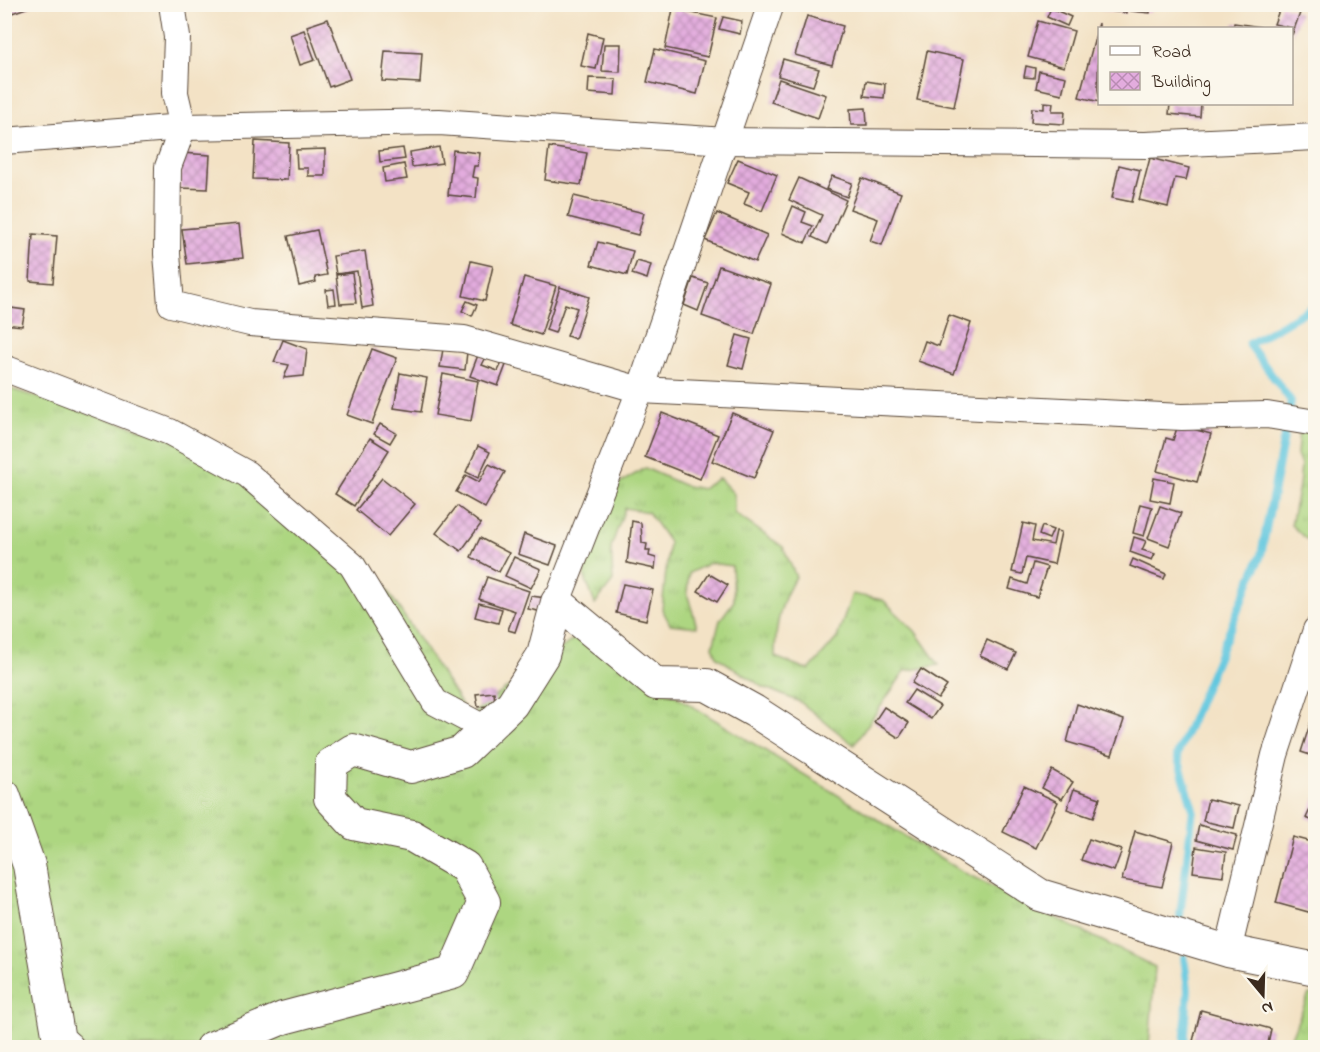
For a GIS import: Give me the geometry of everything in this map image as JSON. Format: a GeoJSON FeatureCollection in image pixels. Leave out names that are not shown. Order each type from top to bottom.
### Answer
{"type":"FeatureCollection","features":[{"type":"Feature","properties":{"kind":"street"},"geometry":{"type":"LineString","coordinates":[[172,4],[177,37],[175,93],[183,127],[168,167],[167,254],[171,304],[250,323],[464,339],[640,390],[1182,417],[1267,415],[1316,423]]}},
{"type":"Feature","properties":{"kind":"street"},"geometry":{"type":"LineString","coordinates":[[211,1047],[283,1018],[453,974],[484,902],[465,867],[412,836],[354,824],[330,798],[331,764],[353,750],[411,767],[462,752],[512,704],[543,655],[557,602],[640,390],[771,4]]}},
{"type":"Feature","properties":{"kind":"street"},"geometry":{"type":"LineString","coordinates":[[4,141],[183,127],[439,122],[724,141],[1145,145],[1316,137]]}},
{"type":"Feature","properties":{"kind":"street"},"geometry":{"type":"LineString","coordinates":[[4,368],[170,432],[247,474],[352,565],[435,702],[486,729]]}},
{"type":"Feature","properties":{"kind":"street"},"geometry":{"type":"LineString","coordinates":[[557,602],[656,684],[707,686],[754,711],[1040,895],[1228,951],[1316,969]]}},
{"type":"Feature","properties":{"kind":"street"},"geometry":{"type":"LineString","coordinates":[[1228,951],[1275,755],[1316,630]]}},
{"type":"Feature","properties":{"kind":"street"},"geometry":{"type":"LineString","coordinates":[[4,795],[29,865],[59,1040],[69,1047]]}},
{"type":"Feature","properties":{"kind":"green space"},"geometry":{"type":"Polygon","coordinates":[[[4,387],[180,441],[367,559],[469,716],[578,636],[965,873],[1155,967],[1149,1047],[5,1047],[4,387]]]}},
{"type":"Feature","properties":{"kind":"green space"},"geometry":{"type":"Polygon","coordinates":[[[1299,430],[1315,433],[1315,536],[1306,539],[1291,525],[1301,466],[1297,455],[1299,430]]]}},
{"type":"Feature","properties":{"kind":"green space"},"geometry":{"type":"Polygon","coordinates":[[[645,468],[683,485],[702,489],[719,478],[734,494],[734,513],[783,547],[796,577],[786,595],[780,615],[775,657],[809,670],[837,638],[852,594],[883,600],[915,631],[939,665],[905,671],[854,745],[800,702],[763,687],[717,657],[713,646],[720,620],[734,601],[732,566],[710,563],[689,573],[687,593],[697,627],[670,624],[662,609],[669,542],[648,512],[625,508],[611,547],[613,581],[595,604],[584,575],[597,509],[615,486],[645,468]]]}},
{"type":"Feature","properties":{"kind":"green space"},"geometry":{"type":"Polygon","coordinates":[[[1309,994],[1315,994],[1315,1047],[1287,1047],[1309,994]]]}},
{"type":"Feature","properties":{"kind":"building"},"geometry":{"type":"Polygon","coordinates":[[[9,4],[35,4],[35,5],[12,13],[9,4]]]}},
{"type":"Feature","properties":{"kind":"building"},"geometry":{"type":"Polygon","coordinates":[[[1101,4],[1127,4],[1126,13],[1101,10],[1101,4]]]}},
{"type":"Feature","properties":{"kind":"building"},"geometry":{"type":"Polygon","coordinates":[[[1132,4],[1151,4],[1150,13],[1131,11],[1132,4]]]}},
{"type":"Feature","properties":{"kind":"building"},"geometry":{"type":"Polygon","coordinates":[[[1281,5],[1300,13],[1293,32],[1293,27],[1274,24],[1281,5]]]}},
{"type":"Feature","properties":{"kind":"building"},"geometry":{"type":"Polygon","coordinates":[[[1051,8],[1071,17],[1067,26],[1047,17],[1051,8]]]}},
{"type":"Feature","properties":{"kind":"building"},"geometry":{"type":"Polygon","coordinates":[[[673,9],[717,18],[708,57],[665,48],[673,9]]]}},
{"type":"Feature","properties":{"kind":"building"},"geometry":{"type":"Polygon","coordinates":[[[807,16],[843,26],[832,65],[795,55],[807,16]]]}},
{"type":"Feature","properties":{"kind":"building"},"geometry":{"type":"Polygon","coordinates":[[[723,17],[742,21],[740,34],[719,29],[723,17]]]}},
{"type":"Feature","properties":{"kind":"building"},"geometry":{"type":"Polygon","coordinates":[[[328,19],[350,79],[329,87],[307,26],[328,19]]]}},
{"type":"Feature","properties":{"kind":"building"},"geometry":{"type":"Polygon","coordinates":[[[1038,21],[1074,31],[1064,67],[1028,57],[1038,21]]]}},
{"type":"Feature","properties":{"kind":"building"},"geometry":{"type":"Polygon","coordinates":[[[1099,23],[1098,102],[1079,97],[1099,23]]]}},
{"type":"Feature","properties":{"kind":"building"},"geometry":{"type":"Polygon","coordinates":[[[1234,23],[1260,27],[1233,27],[1234,23]]]}},
{"type":"Feature","properties":{"kind":"building"},"geometry":{"type":"Polygon","coordinates":[[[304,30],[315,60],[300,65],[290,35],[304,30]]]}},
{"type":"Feature","properties":{"kind":"building"},"geometry":{"type":"Polygon","coordinates":[[[588,33],[603,37],[596,69],[581,66],[588,33]]]}},
{"type":"Feature","properties":{"kind":"building"},"geometry":{"type":"Polygon","coordinates":[[[604,44],[621,44],[620,72],[602,71],[604,44]]]}},
{"type":"Feature","properties":{"kind":"building"},"geometry":{"type":"Polygon","coordinates":[[[655,49],[705,61],[697,94],[647,82],[655,49]]]}},
{"type":"Feature","properties":{"kind":"building"},"geometry":{"type":"Polygon","coordinates":[[[385,51],[422,53],[420,83],[382,81],[385,51]]]}},
{"type":"Feature","properties":{"kind":"building"},"geometry":{"type":"Polygon","coordinates":[[[927,51],[964,59],[954,107],[917,100],[927,51]]]}},
{"type":"Feature","properties":{"kind":"building"},"geometry":{"type":"Polygon","coordinates":[[[783,59],[819,69],[813,86],[778,76],[783,59]]]}},
{"type":"Feature","properties":{"kind":"building"},"geometry":{"type":"Polygon","coordinates":[[[1026,66],[1035,68],[1034,78],[1024,77],[1026,66]]]}},
{"type":"Feature","properties":{"kind":"building"},"geometry":{"type":"Polygon","coordinates":[[[1039,71],[1066,77],[1062,94],[1036,88],[1039,71]]]}},
{"type":"Feature","properties":{"kind":"building"},"geometry":{"type":"Polygon","coordinates":[[[589,78],[616,79],[615,95],[588,93],[589,78]]]}},
{"type":"Feature","properties":{"kind":"building"},"geometry":{"type":"Polygon","coordinates":[[[779,79],[826,95],[818,118],[771,102],[779,79]]]}},
{"type":"Feature","properties":{"kind":"building"},"geometry":{"type":"Polygon","coordinates":[[[866,81],[885,84],[884,98],[864,96],[866,81]]]}},
{"type":"Feature","properties":{"kind":"building"},"geometry":{"type":"Polygon","coordinates":[[[1044,102],[1053,103],[1052,111],[1065,111],[1064,124],[1031,122],[1032,108],[1044,109],[1044,102]]]}},
{"type":"Feature","properties":{"kind":"building"},"geometry":{"type":"Polygon","coordinates":[[[1170,105],[1201,105],[1200,117],[1169,114],[1170,105]]]}},
{"type":"Feature","properties":{"kind":"building"},"geometry":{"type":"Polygon","coordinates":[[[866,108],[867,125],[851,125],[850,109],[866,108]]]}},
{"type":"Feature","properties":{"kind":"building"},"geometry":{"type":"Polygon","coordinates":[[[255,141],[289,143],[287,180],[253,179],[255,141]]]}},
{"type":"Feature","properties":{"kind":"building"},"geometry":{"type":"Polygon","coordinates":[[[439,147],[442,163],[412,167],[410,152],[439,147]]]}},
{"type":"Feature","properties":{"kind":"building"},"geometry":{"type":"Polygon","coordinates":[[[549,147],[587,153],[581,185],[545,180],[549,147]]]}},
{"type":"Feature","properties":{"kind":"building"},"geometry":{"type":"Polygon","coordinates":[[[403,148],[405,159],[380,162],[379,151],[403,148]]]}},
{"type":"Feature","properties":{"kind":"building"},"geometry":{"type":"Polygon","coordinates":[[[325,149],[325,176],[308,176],[308,168],[297,168],[296,150],[325,149]]]}},
{"type":"Feature","properties":{"kind":"building"},"geometry":{"type":"Polygon","coordinates":[[[453,150],[480,153],[478,166],[474,166],[472,177],[478,178],[476,198],[448,195],[453,150]]]}},
{"type":"Feature","properties":{"kind":"building"},"geometry":{"type":"Polygon","coordinates":[[[181,153],[210,155],[208,189],[180,188],[181,153]]]}},
{"type":"Feature","properties":{"kind":"building"},"geometry":{"type":"Polygon","coordinates":[[[1150,158],[1189,168],[1186,180],[1175,178],[1168,207],[1139,200],[1150,158]]]}},
{"type":"Feature","properties":{"kind":"building"},"geometry":{"type":"Polygon","coordinates":[[[738,159],[777,175],[762,211],[744,204],[749,192],[727,183],[738,159]]]}},
{"type":"Feature","properties":{"kind":"building"},"geometry":{"type":"Polygon","coordinates":[[[404,164],[407,179],[385,182],[383,168],[404,164]]]}},
{"type":"Feature","properties":{"kind":"building"},"geometry":{"type":"Polygon","coordinates":[[[1119,165],[1140,170],[1132,202],[1112,198],[1119,165]]]}},
{"type":"Feature","properties":{"kind":"building"},"geometry":{"type":"Polygon","coordinates":[[[832,176],[852,183],[847,197],[826,189],[832,176]]]}},
{"type":"Feature","properties":{"kind":"building"},"geometry":{"type":"Polygon","coordinates":[[[799,178],[846,200],[827,244],[812,237],[822,215],[789,200],[799,178]]]}},
{"type":"Feature","properties":{"kind":"building"},"geometry":{"type":"Polygon","coordinates":[[[862,178],[901,193],[882,245],[870,241],[878,219],[850,209],[862,178]]]}},
{"type":"Feature","properties":{"kind":"building"},"geometry":{"type":"Polygon","coordinates":[[[574,196],[644,213],[638,235],[568,217],[574,196]]]}},
{"type":"Feature","properties":{"kind":"building"},"geometry":{"type":"Polygon","coordinates":[[[793,206],[806,212],[802,222],[813,226],[805,243],[782,233],[793,206]]]}},
{"type":"Feature","properties":{"kind":"building"},"geometry":{"type":"Polygon","coordinates":[[[717,213],[767,235],[755,262],[705,240],[717,213]]]}},
{"type":"Feature","properties":{"kind":"building"},"geometry":{"type":"Polygon","coordinates":[[[5,224],[9,224],[8,266],[5,266],[5,224]]]}},
{"type":"Feature","properties":{"kind":"building"},"geometry":{"type":"Polygon","coordinates":[[[239,224],[243,258],[187,264],[182,229],[239,224]]]}},
{"type":"Feature","properties":{"kind":"building"},"geometry":{"type":"Polygon","coordinates":[[[317,230],[327,275],[315,277],[316,282],[299,286],[288,236],[317,230]]]}},
{"type":"Feature","properties":{"kind":"building"},"geometry":{"type":"Polygon","coordinates":[[[33,234],[57,236],[53,283],[30,281],[33,234]]]}},
{"type":"Feature","properties":{"kind":"building"},"geometry":{"type":"Polygon","coordinates":[[[598,242],[633,251],[627,275],[591,265],[598,242]]]}},
{"type":"Feature","properties":{"kind":"building"},"geometry":{"type":"Polygon","coordinates":[[[365,251],[373,306],[362,308],[357,271],[336,274],[333,256],[365,251]]]}},
{"type":"Feature","properties":{"kind":"building"},"geometry":{"type":"Polygon","coordinates":[[[471,261],[493,266],[485,301],[463,296],[471,261]]]}},
{"type":"Feature","properties":{"kind":"building"},"geometry":{"type":"Polygon","coordinates":[[[637,261],[651,265],[647,279],[632,274],[637,261]]]}},
{"type":"Feature","properties":{"kind":"building"},"geometry":{"type":"Polygon","coordinates":[[[719,266],[771,284],[754,334],[702,316],[719,266]]]}},
{"type":"Feature","properties":{"kind":"building"},"geometry":{"type":"Polygon","coordinates":[[[352,273],[356,303],[340,304],[336,275],[352,273]]]}},
{"type":"Feature","properties":{"kind":"building"},"geometry":{"type":"Polygon","coordinates":[[[524,277],[556,286],[541,335],[510,325],[524,277]]]}},
{"type":"Feature","properties":{"kind":"building"},"geometry":{"type":"Polygon","coordinates":[[[693,278],[708,283],[698,311],[684,305],[693,278]]]}},
{"type":"Feature","properties":{"kind":"building"},"geometry":{"type":"Polygon","coordinates":[[[560,287],[589,297],[575,339],[567,336],[577,308],[565,304],[555,333],[546,330],[560,287]]]}},
{"type":"Feature","properties":{"kind":"building"},"geometry":{"type":"Polygon","coordinates":[[[334,289],[336,304],[328,305],[326,290],[334,289]]]}},
{"type":"Feature","properties":{"kind":"building"},"geometry":{"type":"Polygon","coordinates":[[[467,301],[477,305],[472,316],[462,311],[467,301]]]}},
{"type":"Feature","properties":{"kind":"building"},"geometry":{"type":"Polygon","coordinates":[[[4,307],[25,310],[22,326],[4,324],[4,307]]]}},
{"type":"Feature","properties":{"kind":"building"},"geometry":{"type":"Polygon","coordinates":[[[949,315],[971,323],[954,374],[918,361],[925,341],[939,346],[949,315]]]}},
{"type":"Feature","properties":{"kind":"building"},"geometry":{"type":"Polygon","coordinates":[[[737,335],[751,339],[743,369],[728,365],[737,335]]]}},
{"type":"Feature","properties":{"kind":"building"},"geometry":{"type":"Polygon","coordinates":[[[283,340],[307,349],[304,376],[284,378],[289,365],[274,362],[283,340]]]}},
{"type":"Feature","properties":{"kind":"building"},"geometry":{"type":"Polygon","coordinates":[[[372,349],[397,358],[372,424],[347,415],[372,349]]]}},
{"type":"Feature","properties":{"kind":"building"},"geometry":{"type":"Polygon","coordinates":[[[443,349],[467,352],[465,370],[440,367],[443,349]]]}},
{"type":"Feature","properties":{"kind":"building"},"geometry":{"type":"Polygon","coordinates":[[[478,355],[486,357],[482,365],[498,371],[502,363],[506,365],[498,386],[470,376],[478,355]]]}},
{"type":"Feature","properties":{"kind":"building"},"geometry":{"type":"Polygon","coordinates":[[[400,373],[427,378],[421,412],[394,408],[400,373]]]}},
{"type":"Feature","properties":{"kind":"building"},"geometry":{"type":"Polygon","coordinates":[[[443,374],[478,381],[471,421],[435,415],[443,374]]]}},
{"type":"Feature","properties":{"kind":"building"},"geometry":{"type":"Polygon","coordinates":[[[662,413],[718,435],[700,479],[645,457],[662,413]]]}},
{"type":"Feature","properties":{"kind":"building"},"geometry":{"type":"Polygon","coordinates":[[[732,413],[774,430],[754,478],[712,461],[732,413]]]}},
{"type":"Feature","properties":{"kind":"building"},"geometry":{"type":"Polygon","coordinates":[[[380,424],[396,433],[390,443],[374,434],[380,424]]]}},
{"type":"Feature","properties":{"kind":"building"},"geometry":{"type":"Polygon","coordinates":[[[1178,425],[1211,434],[1197,482],[1157,471],[1166,438],[1173,440],[1178,425]]]}},
{"type":"Feature","properties":{"kind":"building"},"geometry":{"type":"Polygon","coordinates":[[[370,438],[389,450],[354,506],[335,494],[370,438]]]}},
{"type":"Feature","properties":{"kind":"building"},"geometry":{"type":"Polygon","coordinates":[[[478,446],[490,452],[478,478],[466,472],[478,446]]]}},
{"type":"Feature","properties":{"kind":"building"},"geometry":{"type":"Polygon","coordinates":[[[489,464],[505,472],[485,508],[456,492],[466,475],[479,482],[489,464]]]}},
{"type":"Feature","properties":{"kind":"building"},"geometry":{"type":"Polygon","coordinates":[[[382,478],[415,504],[388,536],[356,510],[382,478]]]}},
{"type":"Feature","properties":{"kind":"building"},"geometry":{"type":"Polygon","coordinates":[[[1154,478],[1174,482],[1170,503],[1150,499],[1154,478]]]}},
{"type":"Feature","properties":{"kind":"building"},"geometry":{"type":"Polygon","coordinates":[[[1140,504],[1152,507],[1144,536],[1133,533],[1140,504]]]}},
{"type":"Feature","properties":{"kind":"building"},"geometry":{"type":"Polygon","coordinates":[[[457,506],[481,524],[461,551],[436,533],[457,506]]]}},
{"type":"Feature","properties":{"kind":"building"},"geometry":{"type":"Polygon","coordinates":[[[1160,506],[1181,513],[1169,546],[1148,538],[1160,506]]]}},
{"type":"Feature","properties":{"kind":"building"},"geometry":{"type":"Polygon","coordinates":[[[632,521],[641,523],[642,543],[647,544],[646,550],[650,550],[649,556],[656,558],[655,569],[627,563],[632,521]]]}},
{"type":"Feature","properties":{"kind":"building"},"geometry":{"type":"Polygon","coordinates":[[[1023,523],[1035,526],[1032,541],[1053,545],[1056,531],[1061,532],[1054,564],[1026,558],[1022,574],[1012,572],[1023,523]]]}},
{"type":"Feature","properties":{"kind":"building"},"geometry":{"type":"Polygon","coordinates":[[[1042,526],[1053,530],[1049,539],[1039,535],[1042,526]]]}},
{"type":"Feature","properties":{"kind":"building"},"geometry":{"type":"Polygon","coordinates":[[[524,534],[557,546],[550,565],[518,554],[524,534]]]}},
{"type":"Feature","properties":{"kind":"building"},"geometry":{"type":"Polygon","coordinates":[[[1134,537],[1146,541],[1142,550],[1155,554],[1152,560],[1130,552],[1134,537]]]}},
{"type":"Feature","properties":{"kind":"building"},"geometry":{"type":"Polygon","coordinates":[[[480,538],[509,553],[499,572],[471,557],[480,538]]]}},
{"type":"Feature","properties":{"kind":"building"},"geometry":{"type":"Polygon","coordinates":[[[514,557],[541,569],[531,588],[505,576],[514,557]]]}},
{"type":"Feature","properties":{"kind":"building"},"geometry":{"type":"Polygon","coordinates":[[[1133,559],[1166,574],[1164,579],[1130,566],[1133,559]]]}},
{"type":"Feature","properties":{"kind":"building"},"geometry":{"type":"Polygon","coordinates":[[[1033,563],[1047,567],[1037,597],[1009,589],[1012,579],[1027,584],[1033,563]]]}},
{"type":"Feature","properties":{"kind":"building"},"geometry":{"type":"Polygon","coordinates":[[[709,574],[728,585],[717,602],[698,591],[709,574]]]}},
{"type":"Feature","properties":{"kind":"building"},"geometry":{"type":"Polygon","coordinates":[[[487,577],[529,591],[515,632],[508,630],[515,611],[479,599],[487,577]]]}},
{"type":"Feature","properties":{"kind":"building"},"geometry":{"type":"Polygon","coordinates":[[[623,584],[653,590],[646,620],[616,613],[623,584]]]}},
{"type":"Feature","properties":{"kind":"building"},"geometry":{"type":"Polygon","coordinates":[[[531,596],[546,598],[543,612],[528,609],[531,596]]]}},
{"type":"Feature","properties":{"kind":"building"},"geometry":{"type":"Polygon","coordinates":[[[479,603],[502,609],[498,623],[475,617],[479,603]]]}},
{"type":"Feature","properties":{"kind":"building"},"geometry":{"type":"Polygon","coordinates":[[[987,640],[1016,653],[1008,669],[980,656],[987,640]]]}},
{"type":"Feature","properties":{"kind":"building"},"geometry":{"type":"Polygon","coordinates":[[[921,669],[947,686],[938,699],[912,683],[921,669]]]}},
{"type":"Feature","properties":{"kind":"building"},"geometry":{"type":"Polygon","coordinates":[[[914,690],[940,706],[931,719],[905,703],[914,690]]]}},
{"type":"Feature","properties":{"kind":"building"},"geometry":{"type":"Polygon","coordinates":[[[494,692],[495,705],[478,707],[476,694],[494,692]]]}},
{"type":"Feature","properties":{"kind":"building"},"geometry":{"type":"Polygon","coordinates":[[[1077,704],[1124,720],[1112,755],[1067,742],[1077,704]]]}},
{"type":"Feature","properties":{"kind":"building"},"geometry":{"type":"Polygon","coordinates":[[[884,707],[909,723],[899,738],[874,722],[884,707]]]}},
{"type":"Feature","properties":{"kind":"building"},"geometry":{"type":"Polygon","coordinates":[[[1313,715],[1316,716],[1316,757],[1301,752],[1313,715]]]}},
{"type":"Feature","properties":{"kind":"building"},"geometry":{"type":"Polygon","coordinates":[[[1052,770],[1073,782],[1062,799],[1042,788],[1052,770]]]}},
{"type":"Feature","properties":{"kind":"building"},"geometry":{"type":"Polygon","coordinates":[[[1024,786],[1058,802],[1036,848],[1003,832],[1024,786]]]}},
{"type":"Feature","properties":{"kind":"building"},"geometry":{"type":"Polygon","coordinates":[[[1074,789],[1100,798],[1093,818],[1067,809],[1074,789]]]}},
{"type":"Feature","properties":{"kind":"building"},"geometry":{"type":"Polygon","coordinates":[[[1316,797],[1316,822],[1306,818],[1316,797]]]}},
{"type":"Feature","properties":{"kind":"building"},"geometry":{"type":"Polygon","coordinates":[[[1208,799],[1239,806],[1234,828],[1203,821],[1208,799]]]}},
{"type":"Feature","properties":{"kind":"building"},"geometry":{"type":"Polygon","coordinates":[[[1199,825],[1237,835],[1233,850],[1196,840],[1199,825]]]}},
{"type":"Feature","properties":{"kind":"building"},"geometry":{"type":"Polygon","coordinates":[[[1135,831],[1173,842],[1162,887],[1122,880],[1135,831]]]}},
{"type":"Feature","properties":{"kind":"building"},"geometry":{"type":"Polygon","coordinates":[[[1293,837],[1316,843],[1316,900],[1312,913],[1276,903],[1293,837]]]}},
{"type":"Feature","properties":{"kind":"building"},"geometry":{"type":"Polygon","coordinates":[[[1089,839],[1122,850],[1114,871],[1081,860],[1089,839]]]}},
{"type":"Feature","properties":{"kind":"building"},"geometry":{"type":"Polygon","coordinates":[[[1196,847],[1226,852],[1223,876],[1193,872],[1196,847]]]}},
{"type":"Feature","properties":{"kind":"building"},"geometry":{"type":"Polygon","coordinates":[[[1201,1010],[1271,1029],[1267,1048],[1218,1048],[1193,1041],[1201,1010]]]}},
{"type":"Feature","properties":{"kind":"waterway"},"geometry":{"type":"LineString","coordinates":[[1180,916],[1193,809],[1177,755],[1261,555],[1291,401],[1249,344],[1316,305]]}},
{"type":"Feature","properties":{"kind":"waterway"},"geometry":{"type":"LineString","coordinates":[[1184,958],[1188,989],[1184,1048]]}}]}
